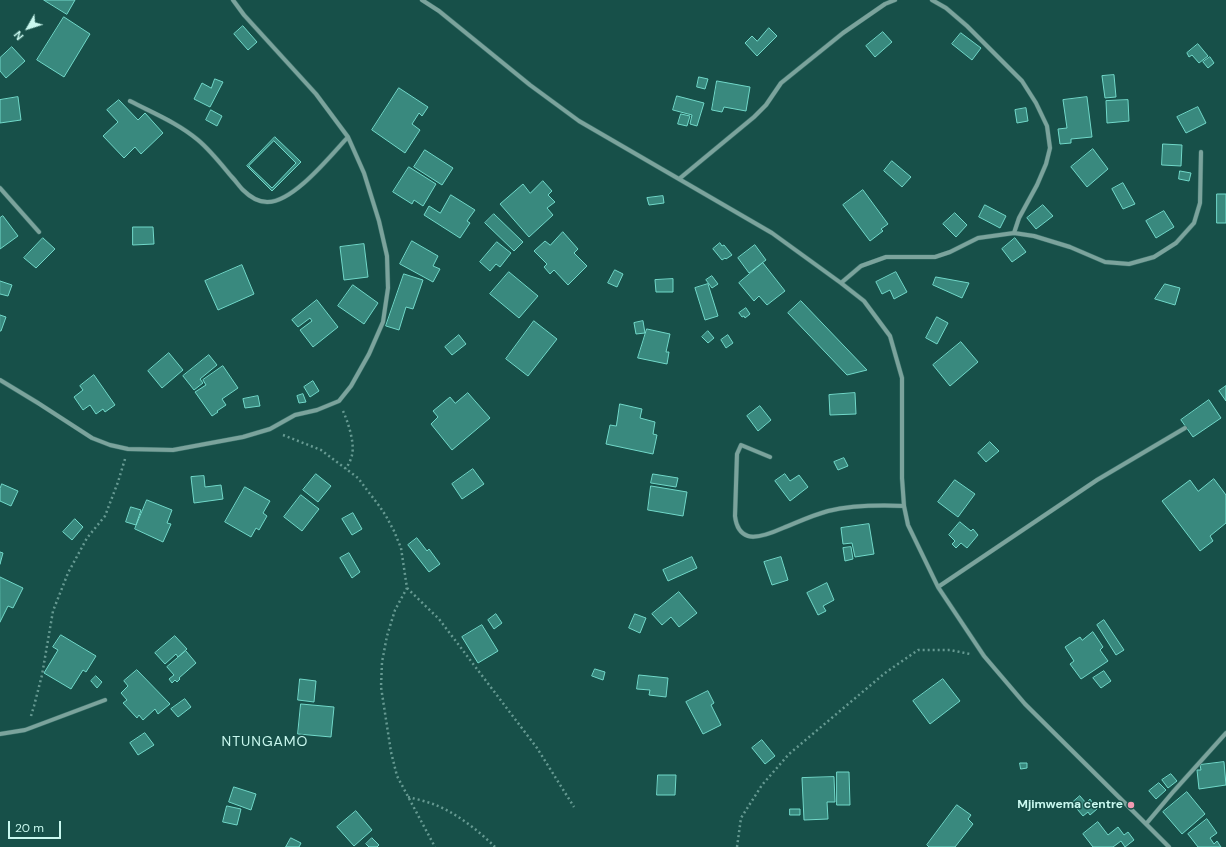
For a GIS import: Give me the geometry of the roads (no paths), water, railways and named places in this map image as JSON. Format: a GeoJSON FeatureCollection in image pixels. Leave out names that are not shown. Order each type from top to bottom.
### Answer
{"type":"FeatureCollection","features":[{"type":"Feature","properties":{"kind":"street"},"geometry":{"type":"LineString","coordinates":[[0,380],[92,438],[110,445],[128,449],[173,450],[243,437],[270,429],[295,415],[317,410],[339,400],[351,386],[372,348],[383,322],[388,288],[387,256],[379,221],[364,173],[348,137],[316,94],[244,15],[233,0]]}},
{"type":"Feature","properties":{"kind":"street"},"geometry":{"type":"LineString","coordinates":[[422,0],[439,11],[530,85],[579,120],[772,233],[864,301],[890,336],[902,378],[902,478],[904,506],[908,525],[938,587],[984,656],[1025,704],[1169,847]]}},
{"type":"Feature","properties":{"kind":"street"},"geometry":{"type":"LineString","coordinates":[[679,178],[754,117],[766,105],[781,83],[843,33],[873,12],[895,0]]}},
{"type":"Feature","properties":{"kind":"street"},"geometry":{"type":"LineString","coordinates":[[932,0],[946,8],[967,26],[1022,81],[1036,103],[1047,126],[1050,148],[1046,164],[1037,185],[1019,218],[1014,233]]}},
{"type":"Feature","properties":{"kind":"street"},"geometry":{"type":"LineString","coordinates":[[130,101],[174,124],[198,140],[243,190],[256,200],[266,202],[277,201],[289,195],[307,181],[348,137]]}},
{"type":"Feature","properties":{"kind":"street"},"geometry":{"type":"LineString","coordinates":[[841,283],[861,266],[886,257],[935,257],[950,252],[978,238],[1014,233],[1034,236],[1070,247],[1105,262],[1129,264],[1154,257],[1176,243],[1194,223],[1200,203],[1200,152]]}},
{"type":"Feature","properties":{"kind":"street"},"geometry":{"type":"LineString","coordinates":[[0,188],[39,232]]}},
{"type":"Feature","properties":{"kind":"street"},"geometry":{"type":"LineString","coordinates":[[938,587],[1097,480],[1185,428]]}},
{"type":"Feature","properties":{"kind":"street"},"geometry":{"type":"LineString","coordinates":[[770,457],[741,445],[737,454],[736,525],[741,532],[748,536],[766,535],[829,511],[874,505],[904,506]]}},
{"type":"Feature","properties":{"kind":"street"},"geometry":{"type":"LineString","coordinates":[[0,734],[25,730],[105,700]]}},
{"type":"Feature","properties":{"kind":"street"},"geometry":{"type":"LineString","coordinates":[[1146,824],[1226,733]]}},
{"type":"Feature","properties":{"kind":"place","name":"Mjimwema centre"},"geometry":{"type":"Point","coordinates":[1131,805]}},
{"type":"Feature","properties":{"kind":"district","name":"NTUNGAMO"},"geometry":{"type":"Point","coordinates":[265,742]}}]}
